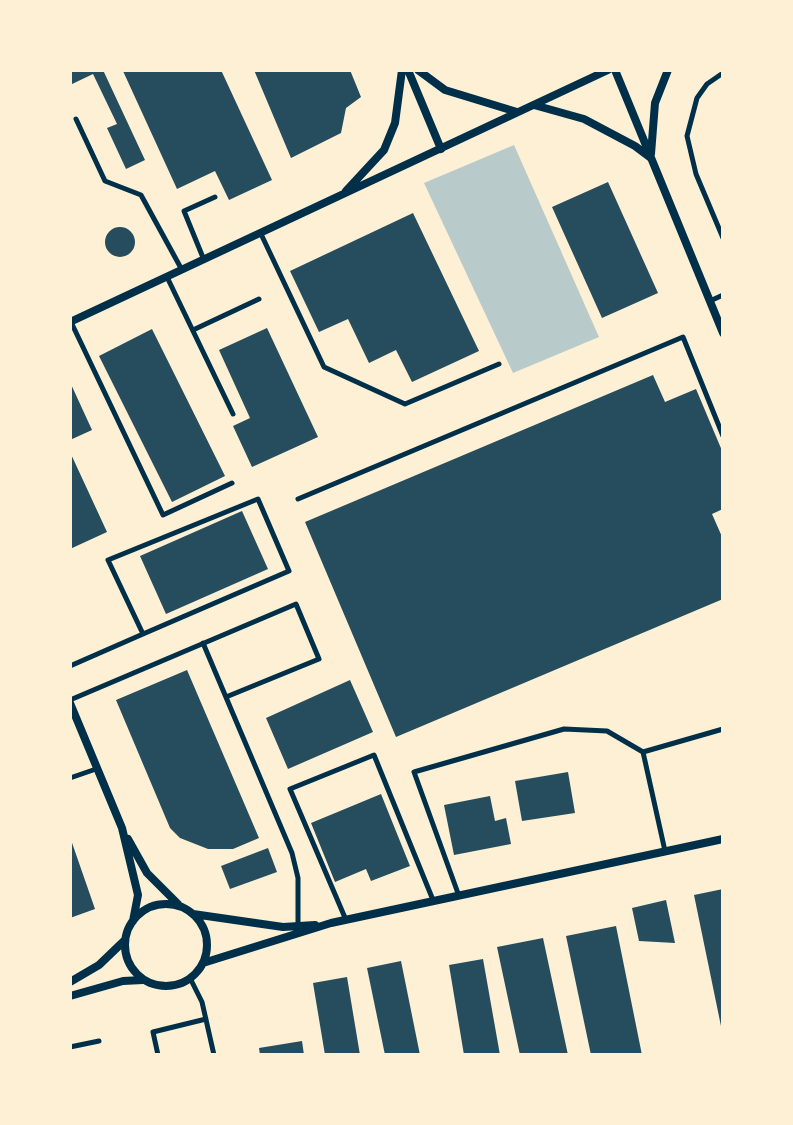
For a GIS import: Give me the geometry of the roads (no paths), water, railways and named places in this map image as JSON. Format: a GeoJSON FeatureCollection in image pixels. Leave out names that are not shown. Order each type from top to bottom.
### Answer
{"type":"FeatureCollection","features":[{"type":"Feature","properties":{"kind":"street"},"geometry":{"type":"LineString","coordinates":[[339,197],[384,150],[395,123],[402,70]]}},
{"type":"Feature","properties":{"kind":"street"},"geometry":{"type":"LineString","coordinates":[[408,70],[441,149]]}},
{"type":"Feature","properties":{"kind":"street"},"geometry":{"type":"LineString","coordinates":[[418,70],[445,90],[518,112]]}},
{"type":"Feature","properties":{"kind":"street"},"geometry":{"type":"LineString","coordinates":[[70,322],[608,70]]}},
{"type":"Feature","properties":{"kind":"street"},"geometry":{"type":"LineString","coordinates":[[615,70],[723,333]]}},
{"type":"Feature","properties":{"kind":"street"},"geometry":{"type":"LineString","coordinates":[[651,159],[655,103],[668,70]]}},
{"type":"Feature","properties":{"kind":"street"},"geometry":{"type":"LineString","coordinates":[[534,105],[584,119],[612,132],[651,159]]}},
{"type":"Feature","properties":{"kind":"street"},"geometry":{"type":"LineString","coordinates":[[70,701],[122,828],[147,873],[181,906],[193,913],[297,930]]}},
{"type":"Feature","properties":{"kind":"street"},"geometry":{"type":"LineString","coordinates":[[122,828],[138,895],[126,940],[127,958],[144,980]]}},
{"type":"Feature","properties":{"kind":"street"},"geometry":{"type":"LineString","coordinates":[[70,996],[123,981],[144,980],[170,986],[190,978],[203,963],[297,930],[723,839]]}},
{"type":"Feature","properties":{"kind":"street"},"geometry":{"type":"LineString","coordinates":[[133,921],[154,906],[181,906]]}},
{"type":"Feature","properties":{"kind":"street"},"geometry":{"type":"LineString","coordinates":[[193,913],[206,936],[203,963]]}},
{"type":"Feature","properties":{"kind":"street"},"geometry":{"type":"LineString","coordinates":[[70,982],[99,965],[126,940]]}},
{"type":"Feature","properties":{"kind":"lane"},"geometry":{"type":"LineString","coordinates":[[723,73],[707,84],[697,98],[687,136],[696,174],[723,238]]}},
{"type":"Feature","properties":{"kind":"lane"},"geometry":{"type":"LineString","coordinates":[[76,119],[105,181],[141,195],[182,270]]}},
{"type":"Feature","properties":{"kind":"lane"},"geometry":{"type":"LineString","coordinates":[[204,260],[184,211],[215,197]]}},
{"type":"Feature","properties":{"kind":"lane"},"geometry":{"type":"LineString","coordinates":[[261,234],[324,367],[405,404],[499,364]]}},
{"type":"Feature","properties":{"kind":"lane"},"geometry":{"type":"LineString","coordinates":[[167,277],[233,414]]}},
{"type":"Feature","properties":{"kind":"lane"},"geometry":{"type":"LineString","coordinates":[[710,301],[723,295]]}},
{"type":"Feature","properties":{"kind":"lane"},"geometry":{"type":"LineString","coordinates":[[193,330],[259,299]]}},
{"type":"Feature","properties":{"kind":"lane"},"geometry":{"type":"LineString","coordinates":[[70,322],[163,515],[232,483]]}},
{"type":"Feature","properties":{"kind":"lane"},"geometry":{"type":"LineString","coordinates":[[298,499],[683,337],[723,436]]}},
{"type":"Feature","properties":{"kind":"lane"},"geometry":{"type":"LineString","coordinates":[[70,666],[289,571],[258,499],[108,560],[143,634]]}},
{"type":"Feature","properties":{"kind":"lane"},"geometry":{"type":"LineString","coordinates":[[70,701],[296,604],[319,659],[226,697]]}},
{"type":"Feature","properties":{"kind":"lane"},"geometry":{"type":"LineString","coordinates":[[203,643],[292,853],[298,878],[297,930]]}},
{"type":"Feature","properties":{"kind":"lane"},"geometry":{"type":"LineString","coordinates":[[459,896],[414,772],[564,729],[607,731],[643,752],[723,729]]}},
{"type":"Feature","properties":{"kind":"lane"},"geometry":{"type":"LineString","coordinates":[[643,752],[665,851]]}},
{"type":"Feature","properties":{"kind":"lane"},"geometry":{"type":"LineString","coordinates":[[346,920],[290,789],[374,755],[434,901]]}},
{"type":"Feature","properties":{"kind":"lane"},"geometry":{"type":"LineString","coordinates":[[70,778],[97,769]]}},
{"type":"Feature","properties":{"kind":"lane"},"geometry":{"type":"LineString","coordinates":[[190,978],[206,1019],[214,1055]]}},
{"type":"Feature","properties":{"kind":"lane"},"geometry":{"type":"LineString","coordinates":[[158,1055],[153,1032],[206,1019]]}},
{"type":"Feature","properties":{"kind":"lane"},"geometry":{"type":"LineString","coordinates":[[70,1047],[99,1041]]}}]}
